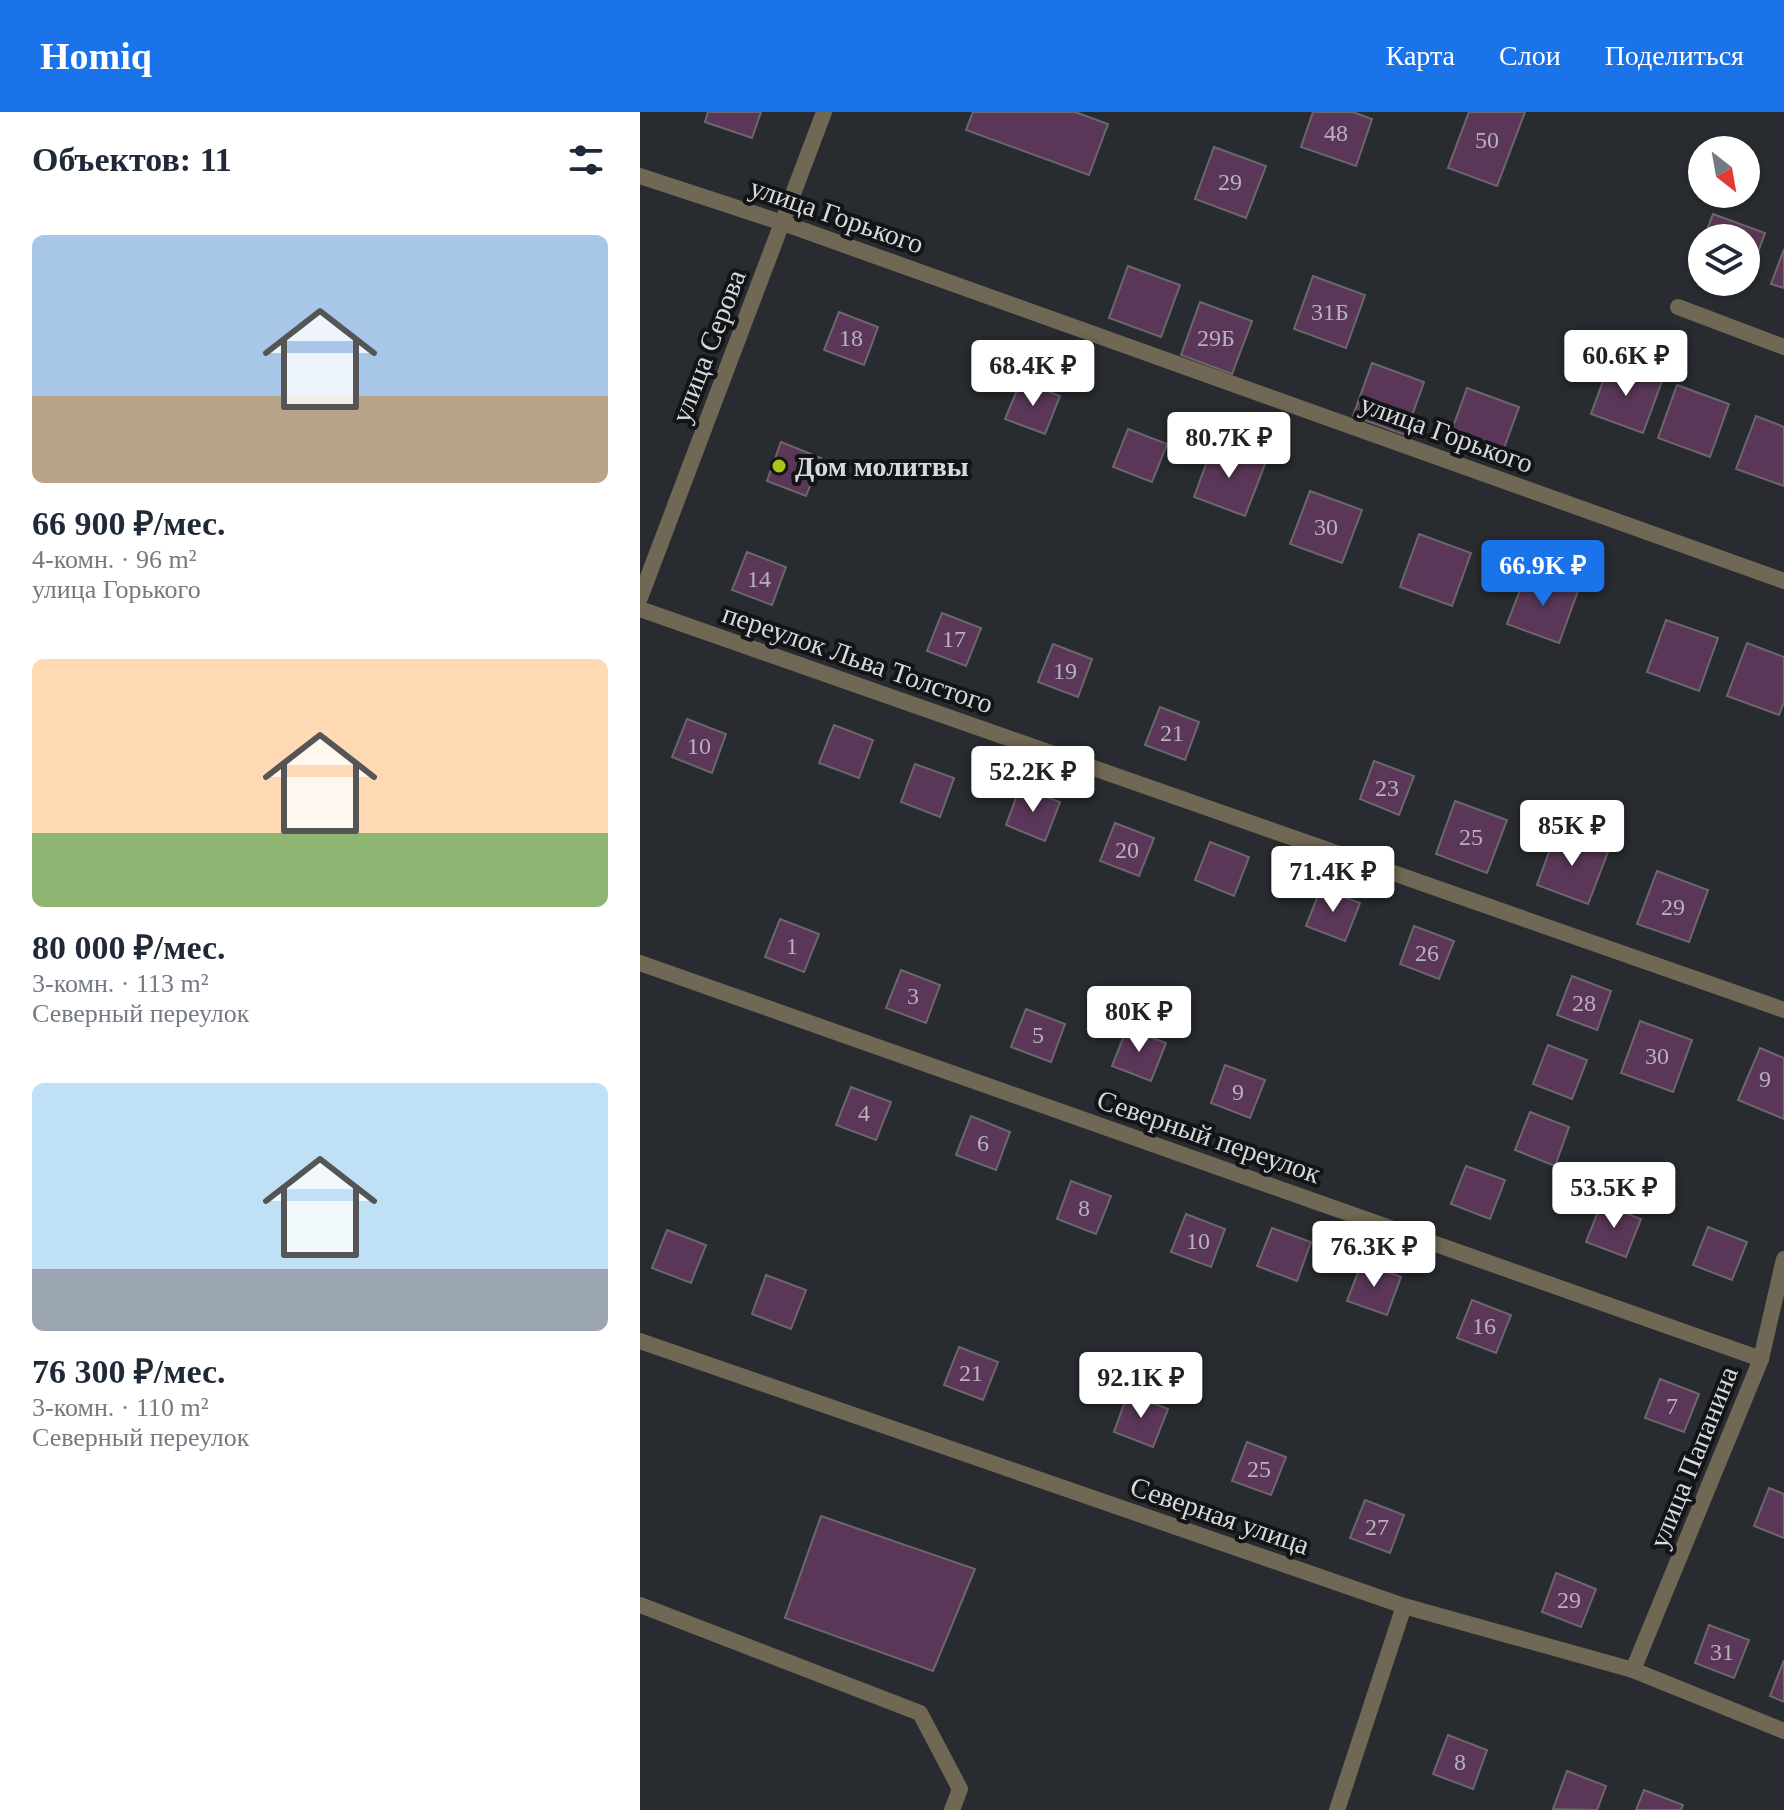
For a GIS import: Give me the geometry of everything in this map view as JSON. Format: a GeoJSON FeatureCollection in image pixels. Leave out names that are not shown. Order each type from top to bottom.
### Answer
{"type":"FeatureCollection","features":[{"type":"Feature","properties":{"kind":"street","name":"улица Серова"},"geometry":{"type":"LineString","coordinates":[[640,598],[824,112]]}},
{"type":"Feature","properties":{"kind":"street","name":"улица Горького"},"geometry":{"type":"LineString","coordinates":[[640,176],[783,223],[1784,581]]}},
{"type":"Feature","properties":{"kind":"street"},"geometry":{"type":"LineString","coordinates":[[1678,307],[1784,347]]}},
{"type":"Feature","properties":{"kind":"street","name":"переулок Льва Толстого"},"geometry":{"type":"LineString","coordinates":[[640,609],[1784,1010]]}},
{"type":"Feature","properties":{"kind":"street","name":"Северный переулок"},"geometry":{"type":"LineString","coordinates":[[640,963],[1761,1359]]}},
{"type":"Feature","properties":{"kind":"street","name":"улица Папанина"},"geometry":{"type":"LineString","coordinates":[[1633,1670],[1761,1359],[1784,1259]]}},
{"type":"Feature","properties":{"kind":"street","name":"Северная улица"},"geometry":{"type":"LineString","coordinates":[[640,1341],[1404,1606],[1633,1670],[1784,1731]]}},
{"type":"Feature","properties":{"kind":"street"},"geometry":{"type":"LineString","coordinates":[[640,1605],[920,1713],[960,1789],[952,1810]]}},
{"type":"Feature","properties":{"kind":"street"},"geometry":{"type":"LineString","coordinates":[[1337,1810],[1404,1606]]}},
{"type":"Feature","properties":{"kind":"building"},"geometry":{"type":"Polygon","coordinates":[[[708,112],[761,112],[752,138],[705,122],[708,112]]]}},
{"type":"Feature","properties":{"kind":"building"},"geometry":{"type":"Polygon","coordinates":[[[973,112],[1075,112],[1108,124],[1089,175],[966,130],[973,112]]]}},
{"type":"Feature","properties":{"kind":"building"},"geometry":{"type":"Polygon","coordinates":[[[1313,112],[1353,112],[1372,119],[1356,166],[1301,147],[1313,112]]]}},
{"type":"Feature","properties":{"kind":"building"},"geometry":{"type":"Polygon","coordinates":[[[1469,112],[1525,112],[1497,186],[1448,168],[1469,112]]]}},
{"type":"Feature","properties":{"kind":"building"},"geometry":{"type":"Polygon","coordinates":[[[1214,147],[1266,166],[1246,218],[1195,199],[1214,147]]]}},
{"type":"Feature","properties":{"kind":"building"},"geometry":{"type":"Polygon","coordinates":[[[1713,214],[1740,224],[1709,224],[1713,214]]]}},
{"type":"Feature","properties":{"kind":"building"},"geometry":{"type":"Polygon","coordinates":[[[1784,249],[1784,288],[1771,284],[1784,249]]]}},
{"type":"Feature","properties":{"kind":"building"},"geometry":{"type":"Polygon","coordinates":[[[1128,266],[1180,285],[1161,337],[1109,318],[1128,266]]]}},
{"type":"Feature","properties":{"kind":"building"},"geometry":{"type":"Polygon","coordinates":[[[1313,276],[1365,295],[1346,348],[1294,329],[1313,276]]]}},
{"type":"Feature","properties":{"kind":"building"},"geometry":{"type":"Polygon","coordinates":[[[1200,302],[1252,321],[1232,374],[1181,355],[1200,302]]]}},
{"type":"Feature","properties":{"kind":"building"},"geometry":{"type":"Polygon","coordinates":[[[839,312],[878,327],[864,365],[824,350],[839,312]]]}},
{"type":"Feature","properties":{"kind":"building"},"geometry":{"type":"Polygon","coordinates":[[[1610,362],[1662,381],[1643,433],[1591,414],[1610,362]]]}},
{"type":"Feature","properties":{"kind":"building"},"geometry":{"type":"Polygon","coordinates":[[[1372,363],[1424,382],[1405,435],[1353,416],[1372,363]]]}},
{"type":"Feature","properties":{"kind":"building"},"geometry":{"type":"Polygon","coordinates":[[[1021,381],[1060,396],[1045,434],[1005,419],[1021,381]]]}},
{"type":"Feature","properties":{"kind":"building"},"geometry":{"type":"Polygon","coordinates":[[[1677,385],[1729,404],[1710,457],[1658,438],[1677,385]]]}},
{"type":"Feature","properties":{"kind":"building"},"geometry":{"type":"Polygon","coordinates":[[[1467,388],[1519,407],[1500,459],[1448,441],[1467,388]]]}},
{"type":"Feature","properties":{"kind":"building"},"geometry":{"type":"Polygon","coordinates":[[[1756,416],[1784,427],[1784,486],[1736,469],[1756,416]]]}},
{"type":"Feature","properties":{"kind":"building"},"geometry":{"type":"Polygon","coordinates":[[[1128,429],[1167,444],[1152,482],[1113,467],[1128,429]]]}},
{"type":"Feature","properties":{"kind":"building"},"geometry":{"type":"Polygon","coordinates":[[[781,442],[821,458],[806,496],[767,481],[781,442]]]}},
{"type":"Feature","properties":{"kind":"building"},"geometry":{"type":"Polygon","coordinates":[[[1213,445],[1265,464],[1245,516],[1194,497],[1213,445]]]}},
{"type":"Feature","properties":{"kind":"building"},"geometry":{"type":"Polygon","coordinates":[[[1310,491],[1362,510],[1342,563],[1290,544],[1310,491]]]}},
{"type":"Feature","properties":{"kind":"building"},"geometry":{"type":"Polygon","coordinates":[[[1419,534],[1471,553],[1452,606],[1400,587],[1419,534]]]}},
{"type":"Feature","properties":{"kind":"building"},"geometry":{"type":"Polygon","coordinates":[[[747,552],[786,567],[772,605],[732,590],[747,552]]]}},
{"type":"Feature","properties":{"kind":"building"},"geometry":{"type":"Polygon","coordinates":[[[1527,572],[1578,591],[1559,643],[1507,624],[1527,572]]]}},
{"type":"Feature","properties":{"kind":"building"},"geometry":{"type":"Polygon","coordinates":[[[942,613],[981,628],[966,666],[927,651],[942,613]]]}},
{"type":"Feature","properties":{"kind":"building"},"geometry":{"type":"Polygon","coordinates":[[[1666,620],[1718,638],[1699,691],[1647,672],[1666,620]]]}},
{"type":"Feature","properties":{"kind":"building"},"geometry":{"type":"Polygon","coordinates":[[[1747,643],[1784,657],[1784,702],[1779,715],[1727,696],[1747,643]]]}},
{"type":"Feature","properties":{"kind":"building"},"geometry":{"type":"Polygon","coordinates":[[[1053,644],[1092,659],[1078,697],[1038,682],[1053,644]]]}},
{"type":"Feature","properties":{"kind":"building"},"geometry":{"type":"Polygon","coordinates":[[[1160,707],[1199,722],[1185,760],[1145,745],[1160,707]]]}},
{"type":"Feature","properties":{"kind":"building"},"geometry":{"type":"Polygon","coordinates":[[[687,719],[726,734],[712,773],[672,757],[687,719]]]}},
{"type":"Feature","properties":{"kind":"building"},"geometry":{"type":"Polygon","coordinates":[[[834,725],[873,740],[859,778],[819,763],[834,725]]]}},
{"type":"Feature","properties":{"kind":"building"},"geometry":{"type":"Polygon","coordinates":[[[1374,761],[1414,776],[1399,815],[1360,799],[1374,761]]]}},
{"type":"Feature","properties":{"kind":"building"},"geometry":{"type":"Polygon","coordinates":[[[915,764],[954,778],[940,817],[901,802],[915,764]]]}},
{"type":"Feature","properties":{"kind":"building"},"geometry":{"type":"Polygon","coordinates":[[[1020,787],[1060,802],[1045,841],[1006,825],[1020,787]]]}},
{"type":"Feature","properties":{"kind":"building"},"geometry":{"type":"Polygon","coordinates":[[[1455,801],[1507,820],[1487,873],[1436,854],[1455,801]]]}},
{"type":"Feature","properties":{"kind":"building"},"geometry":{"type":"Polygon","coordinates":[[[1115,823],[1154,838],[1139,876],[1100,861],[1115,823]]]}},
{"type":"Feature","properties":{"kind":"building"},"geometry":{"type":"Polygon","coordinates":[[[1556,833],[1608,852],[1588,904],[1537,885],[1556,833]]]}},
{"type":"Feature","properties":{"kind":"building"},"geometry":{"type":"Polygon","coordinates":[[[1210,842],[1249,857],[1234,896],[1195,880],[1210,842]]]}},
{"type":"Feature","properties":{"kind":"building"},"geometry":{"type":"Polygon","coordinates":[[[1657,871],[1708,890],[1689,942],[1637,924],[1657,871]]]}},
{"type":"Feature","properties":{"kind":"building"},"geometry":{"type":"Polygon","coordinates":[[[1321,888],[1360,903],[1345,941],[1306,926],[1321,888]]]}},
{"type":"Feature","properties":{"kind":"building"},"geometry":{"type":"Polygon","coordinates":[[[780,919],[819,934],[804,972],[765,957],[780,919]]]}},
{"type":"Feature","properties":{"kind":"building"},"geometry":{"type":"Polygon","coordinates":[[[1414,926],[1454,941],[1439,979],[1400,964],[1414,926]]]}},
{"type":"Feature","properties":{"kind":"building"},"geometry":{"type":"Polygon","coordinates":[[[901,970],[940,985],[926,1023],[886,1008],[901,970]]]}},
{"type":"Feature","properties":{"kind":"building"},"geometry":{"type":"Polygon","coordinates":[[[1572,976],[1611,991],[1597,1030],[1557,1015],[1572,976]]]}},
{"type":"Feature","properties":{"kind":"building"},"geometry":{"type":"Polygon","coordinates":[[[1026,1009],[1065,1024],[1051,1062],[1011,1047],[1026,1009]]]}},
{"type":"Feature","properties":{"kind":"building"},"geometry":{"type":"Polygon","coordinates":[[[1640,1021],[1692,1040],[1673,1092],[1621,1073],[1640,1021]]]}},
{"type":"Feature","properties":{"kind":"building"},"geometry":{"type":"Polygon","coordinates":[[[1127,1028],[1166,1043],[1151,1081],[1112,1066],[1127,1028]]]}},
{"type":"Feature","properties":{"kind":"building"},"geometry":{"type":"Polygon","coordinates":[[[1548,1045],[1587,1060],[1572,1099],[1533,1084],[1548,1045]]]}},
{"type":"Feature","properties":{"kind":"building"},"geometry":{"type":"Polygon","coordinates":[[[1760,1048],[1784,1058],[1784,1119],[1738,1100],[1760,1048]]]}},
{"type":"Feature","properties":{"kind":"building"},"geometry":{"type":"Polygon","coordinates":[[[1225,1065],[1265,1080],[1250,1118],[1211,1103],[1225,1065]]]}},
{"type":"Feature","properties":{"kind":"building"},"geometry":{"type":"Polygon","coordinates":[[[851,1087],[891,1102],[876,1140],[836,1125],[851,1087]]]}},
{"type":"Feature","properties":{"kind":"building"},"geometry":{"type":"Polygon","coordinates":[[[1530,1112],[1569,1127],[1555,1166],[1515,1150],[1530,1112]]]}},
{"type":"Feature","properties":{"kind":"building"},"geometry":{"type":"Polygon","coordinates":[[[971,1116],[1010,1132],[996,1170],[956,1155],[971,1116]]]}},
{"type":"Feature","properties":{"kind":"building"},"geometry":{"type":"Polygon","coordinates":[[[1466,1166],[1505,1180],[1490,1219],[1451,1204],[1466,1166]]]}},
{"type":"Feature","properties":{"kind":"building"},"geometry":{"type":"Polygon","coordinates":[[[1071,1181],[1111,1196],[1096,1234],[1057,1219],[1071,1181]]]}},
{"type":"Feature","properties":{"kind":"building"},"geometry":{"type":"Polygon","coordinates":[[[1601,1204],[1641,1219],[1626,1257],[1586,1242],[1601,1204]]]}},
{"type":"Feature","properties":{"kind":"building"},"geometry":{"type":"Polygon","coordinates":[[[1186,1214],[1225,1229],[1211,1267],[1171,1252],[1186,1214]]]}},
{"type":"Feature","properties":{"kind":"building"},"geometry":{"type":"Polygon","coordinates":[[[1708,1227],[1747,1242],[1732,1280],[1693,1265],[1708,1227]]]}},
{"type":"Feature","properties":{"kind":"building"},"geometry":{"type":"Polygon","coordinates":[[[1272,1228],[1311,1242],[1297,1281],[1257,1266],[1272,1228]]]}},
{"type":"Feature","properties":{"kind":"building"},"geometry":{"type":"Polygon","coordinates":[[[667,1230],[706,1245],[691,1283],[652,1268],[667,1230]]]}},
{"type":"Feature","properties":{"kind":"building"},"geometry":{"type":"Polygon","coordinates":[[[1362,1262],[1401,1277],[1387,1315],[1347,1301],[1362,1262]]]}},
{"type":"Feature","properties":{"kind":"building"},"geometry":{"type":"Polygon","coordinates":[[[766,1275],[806,1290],[791,1329],[752,1314],[766,1275]]]}},
{"type":"Feature","properties":{"kind":"building"},"geometry":{"type":"Polygon","coordinates":[[[1472,1300],[1511,1315],[1496,1353],[1457,1338],[1472,1300]]]}},
{"type":"Feature","properties":{"kind":"building"},"geometry":{"type":"Polygon","coordinates":[[[959,1347],[998,1362],[983,1400],[944,1385],[959,1347]]]}},
{"type":"Feature","properties":{"kind":"building"},"geometry":{"type":"Polygon","coordinates":[[[1660,1379],[1699,1394],[1684,1432],[1645,1418],[1660,1379]]]}},
{"type":"Feature","properties":{"kind":"building"},"geometry":{"type":"Polygon","coordinates":[[[1128,1393],[1168,1409],[1153,1447],[1114,1432],[1128,1393]]]}},
{"type":"Feature","properties":{"kind":"building"},"geometry":{"type":"Polygon","coordinates":[[[1247,1442],[1286,1457],[1271,1495],[1232,1481],[1247,1442]]]}},
{"type":"Feature","properties":{"kind":"building"},"geometry":{"type":"Polygon","coordinates":[[[1769,1488],[1784,1494],[1784,1538],[1754,1526],[1769,1488]]]}},
{"type":"Feature","properties":{"kind":"building"},"geometry":{"type":"Polygon","coordinates":[[[1365,1500],[1404,1515],[1390,1553],[1350,1538],[1365,1500]]]}},
{"type":"Feature","properties":{"kind":"building"},"geometry":{"type":"Polygon","coordinates":[[[821,1516],[975,1569],[933,1671],[785,1618],[821,1516]]]}},
{"type":"Feature","properties":{"kind":"building"},"geometry":{"type":"Polygon","coordinates":[[[1556,1573],[1596,1589],[1581,1627],[1542,1612],[1556,1573]]]}},
{"type":"Feature","properties":{"kind":"building"},"geometry":{"type":"Polygon","coordinates":[[[1709,1625],[1749,1640],[1734,1678],[1695,1663],[1709,1625]]]}},
{"type":"Feature","properties":{"kind":"building"},"geometry":{"type":"Polygon","coordinates":[[[1784,1660],[1784,1702],[1770,1696],[1784,1660]]]}},
{"type":"Feature","properties":{"kind":"building"},"geometry":{"type":"Polygon","coordinates":[[[1448,1735],[1487,1750],[1473,1789],[1433,1774],[1448,1735]]]}},
{"type":"Feature","properties":{"kind":"building"},"geometry":{"type":"Polygon","coordinates":[[[1567,1771],[1606,1786],[1597,1810],[1553,1809],[1567,1771]]]}},
{"type":"Feature","properties":{"kind":"building"},"geometry":{"type":"Polygon","coordinates":[[[1644,1790],[1683,1805],[1681,1810],[1636,1810],[1644,1790]]]}},
{"type":"Feature","properties":{"kind":"place","name":"Дом молитвы"},"geometry":{"type":"Point","coordinates":[779,466]}}]}
